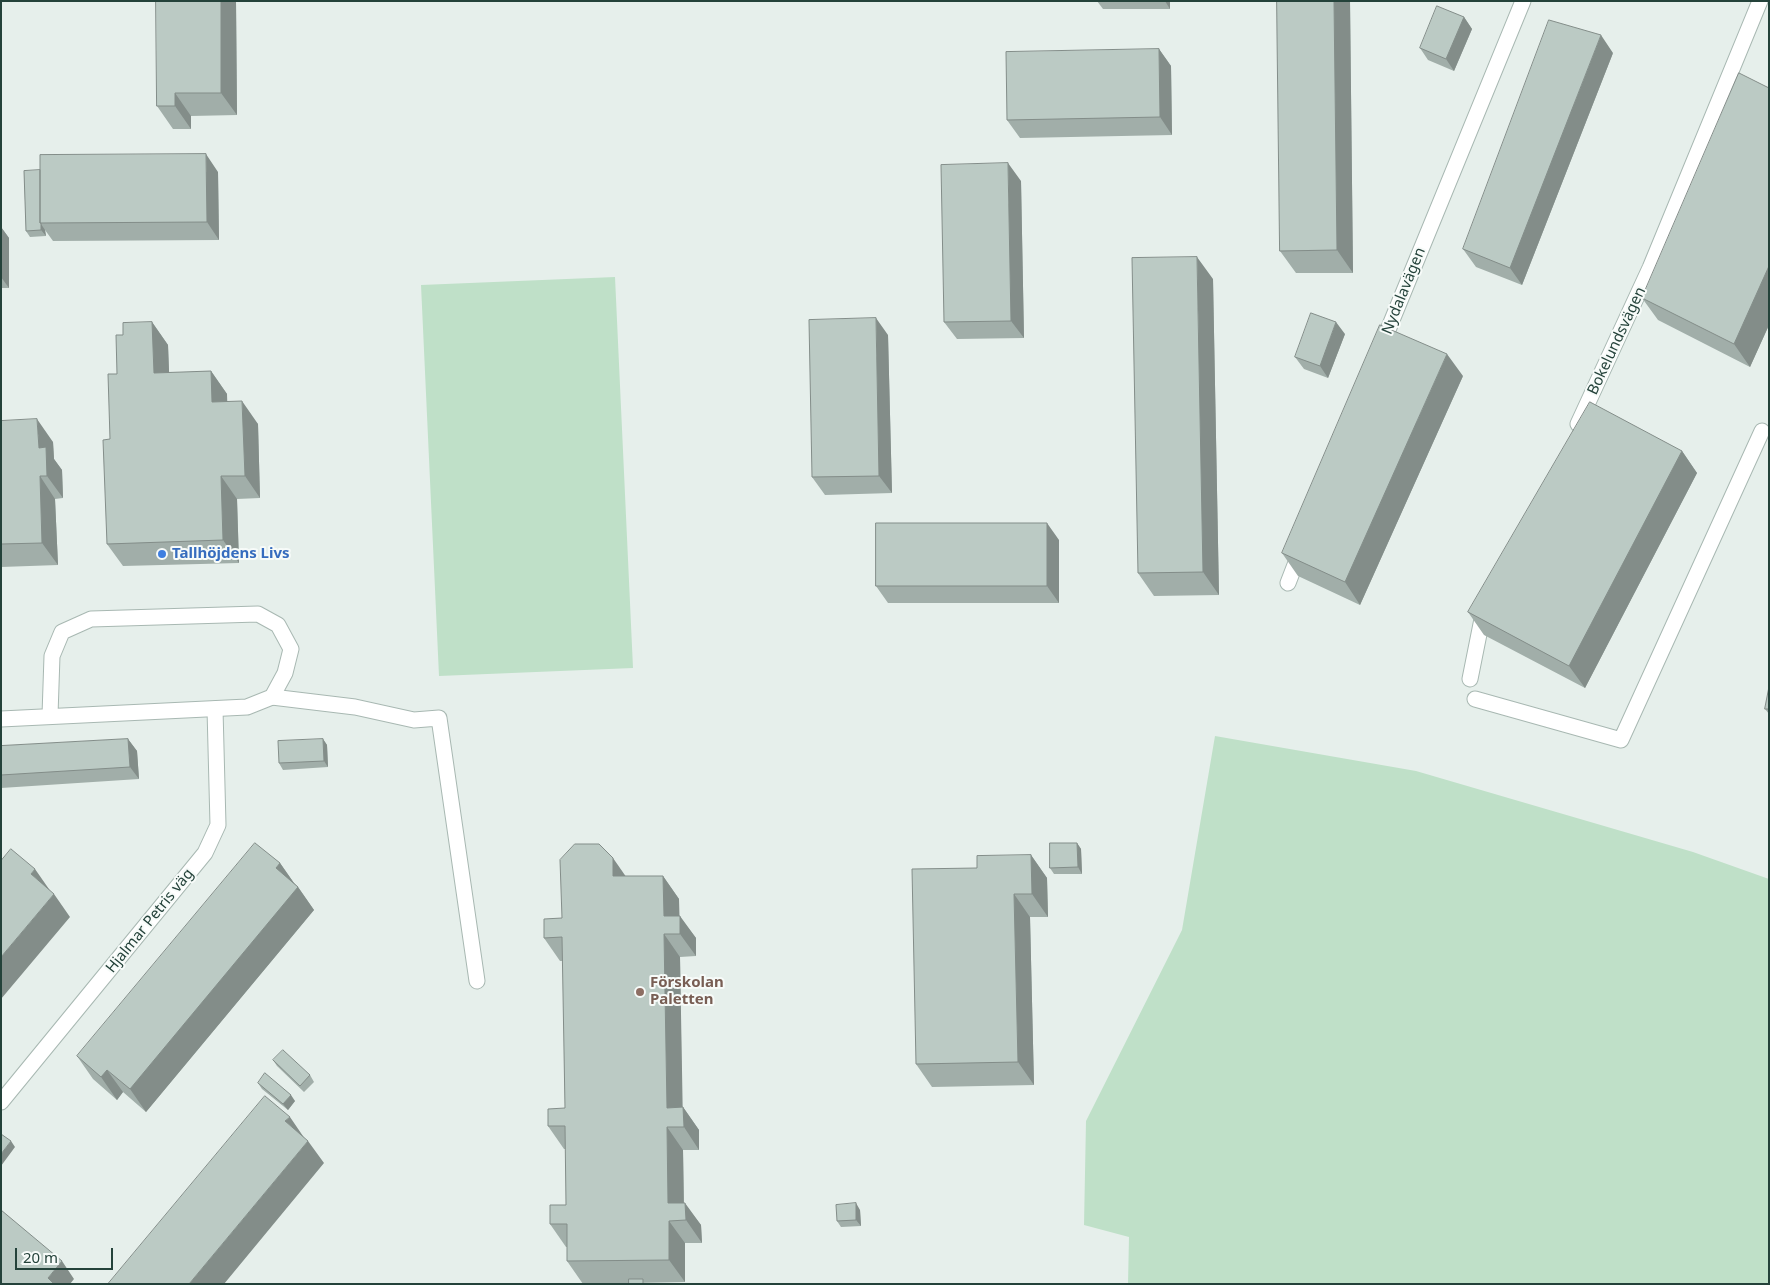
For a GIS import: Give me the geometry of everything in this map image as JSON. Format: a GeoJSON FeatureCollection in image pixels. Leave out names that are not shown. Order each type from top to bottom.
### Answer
{"type":"FeatureCollection","features":[{"type":"Feature","properties":{"kind":"street","name":"Nydalavägen"},"geometry":{"type":"LineString","coordinates":[[1375,361],[1523,1]]}},
{"type":"Feature","properties":{"kind":"street","name":"Bokelundsvägen"},"geometry":{"type":"LineString","coordinates":[[1570,440],[1610,360],[1650,268],[1760,1]]}},
{"type":"Feature","properties":{"kind":"street"},"geometry":{"type":"LineString","coordinates":[[1475,699],[1621,740],[1762,431]]}},
{"type":"Feature","properties":{"kind":"street"},"geometry":{"type":"LineString","coordinates":[[1288,583],[1305,538]]}},
{"type":"Feature","properties":{"kind":"street"},"geometry":{"type":"LineString","coordinates":[[1470,678],[1482,619],[1491,601]]}},
{"type":"Feature","properties":{"kind":"street"},"geometry":{"type":"LineString","coordinates":[[50,715],[52,656],[62,632],[91,619],[258,614],[278,625],[291,649],[285,673],[272,697]]}},
{"type":"Feature","properties":{"kind":"street"},"geometry":{"type":"LineString","coordinates":[[1,719],[50,715],[247,707],[272,697],[355,707],[414,720],[439,718],[477,981]]}},
{"type":"Feature","properties":{"kind":"street","name":"Hjalmar Petris väg"},"geometry":{"type":"LineString","coordinates":[[1,1102],[205,853],[213,839],[218,825],[219,812],[216,709]]}},
{"type":"Feature","properties":{"kind":"green space"},"geometry":{"type":"Polygon","coordinates":[[[615,277],[633,668],[439,676],[421,285],[615,277]]]}},
{"type":"Feature","properties":{"kind":"green space"},"geometry":{"type":"Polygon","coordinates":[[[1215,736],[1416,771],[1693,852],[1769,879],[1769,1284],[1128,1284],[1129,1237],[1084,1225],[1086,1121],[1182,930],[1215,736]]]}},
{"type":"Feature","properties":{"kind":"building"},"geometry":{"type":"Polygon","coordinates":[[[156,1],[221,1],[221,93],[175,93],[175,106],[157,106],[156,1]]]}},
{"type":"Feature","properties":{"kind":"building"},"geometry":{"type":"Polygon","coordinates":[[[1277,1],[1334,1],[1337,250],[1280,251],[1277,1]]]}},
{"type":"Feature","properties":{"kind":"building"},"geometry":{"type":"Polygon","coordinates":[[[1437,6],[1464,17],[1446,59],[1420,48],[1437,6]]]}},
{"type":"Feature","properties":{"kind":"building"},"geometry":{"type":"Polygon","coordinates":[[[1549,20],[1601,35],[1510,268],[1463,249],[1549,20]]]}},
{"type":"Feature","properties":{"kind":"building"},"geometry":{"type":"Polygon","coordinates":[[[1159,49],[1160,117],[1007,120],[1006,52],[1159,49]]]}},
{"type":"Feature","properties":{"kind":"building"},"geometry":{"type":"Polygon","coordinates":[[[1739,73],[1769,88],[1769,266],[1734,344],[1642,298],[1739,73]]]}},
{"type":"Feature","properties":{"kind":"building"},"geometry":{"type":"Polygon","coordinates":[[[206,154],[207,222],[40,223],[40,155],[206,154]]]}},
{"type":"Feature","properties":{"kind":"building"},"geometry":{"type":"Polygon","coordinates":[[[1008,163],[1011,321],[944,322],[941,165],[1008,163]]]}},
{"type":"Feature","properties":{"kind":"building"},"geometry":{"type":"Polygon","coordinates":[[[40,170],[41,230],[26,231],[24,171],[40,170]]]}},
{"type":"Feature","properties":{"kind":"building"},"geometry":{"type":"Polygon","coordinates":[[[1197,257],[1203,572],[1138,573],[1132,258],[1197,257]]]}},
{"type":"Feature","properties":{"kind":"building"},"geometry":{"type":"Polygon","coordinates":[[[1311,313],[1336,322],[1320,366],[1295,357],[1311,313]]]}},
{"type":"Feature","properties":{"kind":"building"},"geometry":{"type":"Polygon","coordinates":[[[876,318],[879,476],[812,477],[809,320],[876,318]]]}},
{"type":"Feature","properties":{"kind":"building"},"geometry":{"type":"Polygon","coordinates":[[[152,322],[154,373],[211,371],[212,402],[242,401],[245,476],[221,476],[223,540],[107,544],[103,440],[110,439],[108,374],[117,374],[116,335],[123,335],[123,323],[152,322]]]}},
{"type":"Feature","properties":{"kind":"building"},"geometry":{"type":"Polygon","coordinates":[[[1380,325],[1447,354],[1345,582],[1282,553],[1380,325]]]}},
{"type":"Feature","properties":{"kind":"building"},"geometry":{"type":"Polygon","coordinates":[[[1590,402],[1682,451],[1569,666],[1468,612],[1590,402]]]}},
{"type":"Feature","properties":{"kind":"building"},"geometry":{"type":"Polygon","coordinates":[[[37,419],[39,448],[46,447],[47,476],[40,476],[42,543],[1,544],[1,421],[37,419]]]}},
{"type":"Feature","properties":{"kind":"building"},"geometry":{"type":"Polygon","coordinates":[[[876,523],[1047,523],[1047,586],[876,586],[876,523]]]}},
{"type":"Feature","properties":{"kind":"building"},"geometry":{"type":"Polygon","coordinates":[[[1769,687],[1769,709],[1765,709],[1769,687]]]}},
{"type":"Feature","properties":{"kind":"building"},"geometry":{"type":"Polygon","coordinates":[[[128,739],[130,767],[1,775],[1,746],[128,739]]]}},
{"type":"Feature","properties":{"kind":"building"},"geometry":{"type":"Polygon","coordinates":[[[323,739],[324,761],[279,763],[278,741],[323,739]]]}},
{"type":"Feature","properties":{"kind":"building"},"geometry":{"type":"Polygon","coordinates":[[[255,843],[280,863],[276,868],[298,887],[130,1089],[107,1070],[101,1077],[77,1056],[255,843]]]}},
{"type":"Feature","properties":{"kind":"building"},"geometry":{"type":"Polygon","coordinates":[[[1050,843],[1077,843],[1078,867],[1050,868],[1050,843]]]}},
{"type":"Feature","properties":{"kind":"building"},"geometry":{"type":"Polygon","coordinates":[[[575,844],[599,844],[613,858],[613,876],[663,876],[664,916],[680,916],[680,934],[664,934],[667,1108],[683,1107],[684,1127],[667,1127],[668,1203],[685,1203],[686,1220],[669,1221],[669,1260],[567,1261],[567,1224],[550,1224],[550,1205],[566,1205],[565,1126],[548,1126],[548,1109],[565,1108],[562,937],[544,938],[544,919],[562,918],[560,860],[575,844]]]}},
{"type":"Feature","properties":{"kind":"building"},"geometry":{"type":"Polygon","coordinates":[[[11,849],[35,869],[31,874],[54,894],[1,957],[1,861],[11,849]]]}},
{"type":"Feature","properties":{"kind":"building"},"geometry":{"type":"Polygon","coordinates":[[[1031,855],[1032,894],[1014,894],[1018,1062],[916,1064],[912,869],[977,868],[977,856],[1031,855]]]}},
{"type":"Feature","properties":{"kind":"building"},"geometry":{"type":"Polygon","coordinates":[[[283,1050],[310,1075],[300,1086],[273,1060],[283,1050]]]}},
{"type":"Feature","properties":{"kind":"building"},"geometry":{"type":"Polygon","coordinates":[[[265,1073],[291,1095],[283,1104],[258,1083],[265,1073]]]}},
{"type":"Feature","properties":{"kind":"building"},"geometry":{"type":"Polygon","coordinates":[[[265,1096],[290,1117],[285,1121],[308,1141],[189,1284],[108,1284],[265,1096]]]}},
{"type":"Feature","properties":{"kind":"building"},"geometry":{"type":"Polygon","coordinates":[[[1,1134],[11,1141],[1,1154],[1,1134]]]}},
{"type":"Feature","properties":{"kind":"building"},"geometry":{"type":"Polygon","coordinates":[[[856,1203],[856,1220],[837,1221],[836,1205],[856,1203]]]}},
{"type":"Feature","properties":{"kind":"building"},"geometry":{"type":"Polygon","coordinates":[[[1,1210],[62,1261],[48,1278],[54,1284],[1,1284],[1,1210]]]}},
{"type":"Feature","properties":{"kind":"building"},"geometry":{"type":"Polygon","coordinates":[[[629,1279],[643,1279],[643,1284],[629,1284],[629,1279]]]}},
{"type":"Feature","properties":{"kind":"place","name":"Tallhöjdens Livs"},"geometry":{"type":"Point","coordinates":[162,554]}},
{"type":"Feature","properties":{"kind":"place","name":"Förskolan Paletten"},"geometry":{"type":"Point","coordinates":[640,992]}}]}
